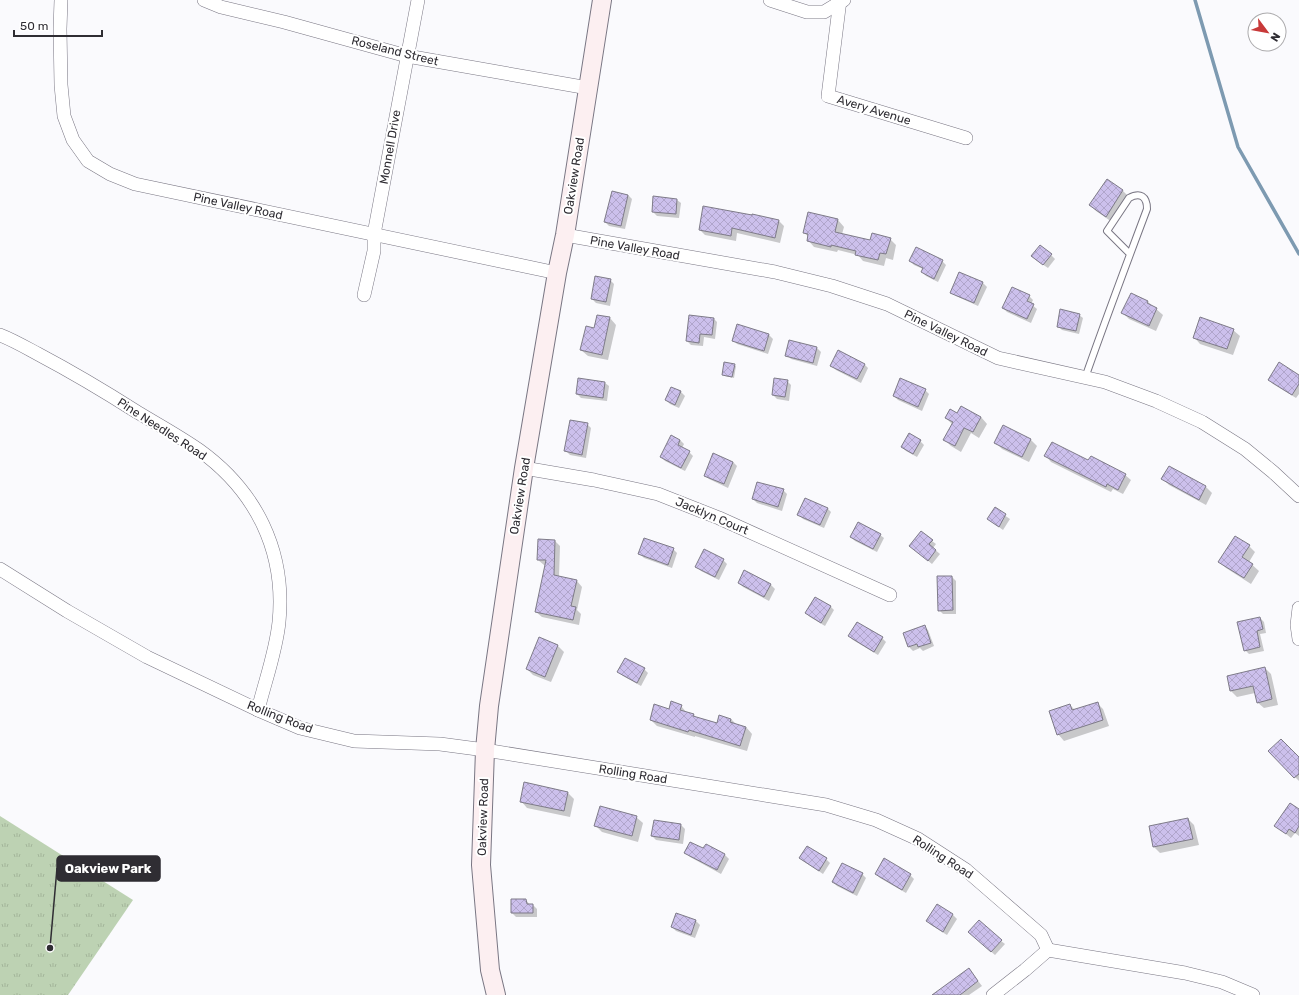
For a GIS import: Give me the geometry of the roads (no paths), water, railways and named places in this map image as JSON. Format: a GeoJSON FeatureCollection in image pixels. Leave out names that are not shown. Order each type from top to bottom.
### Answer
{"type":"FeatureCollection","features":[{"type":"Feature","properties":{"kind":"street","name":"Pine Valley Road"},"geometry":{"type":"LineString","coordinates":[[61,0],[61,85],[64,116],[73,140],[88,161],[110,174],[135,184],[557,273]]}},
{"type":"Feature","properties":{"kind":"street","name":"Roseland Street"},"geometry":{"type":"LineString","coordinates":[[204,0],[221,7],[284,22],[407,56],[588,88]]}},
{"type":"Feature","properties":{"kind":"street","name":"Monnell Drive"},"geometry":{"type":"LineString","coordinates":[[364,295],[374,251],[374,234],[418,0]]}},
{"type":"Feature","properties":{"kind":"street","name":"Oakview Road"},"geometry":{"type":"LineString","coordinates":[[496,995],[490,970],[481,866],[485,750],[489,706],[524,468],[557,273],[565,236],[602,0]]}},
{"type":"Feature","properties":{"kind":"street"},"geometry":{"type":"LineString","coordinates":[[770,0],[807,12],[824,12],[841,1]]}},
{"type":"Feature","properties":{"kind":"street","name":"Avery Avenue"},"geometry":{"type":"LineString","coordinates":[[841,1],[828,96],[966,138]]}},
{"type":"Feature","properties":{"kind":"street","name":"Pine Valley Road"},"geometry":{"type":"LineString","coordinates":[[565,236],[775,272],[832,286],[887,304],[998,358],[1105,382],[1156,401],[1202,422],[1245,450],[1273,472],[1299,496]]}},
{"type":"Feature","properties":{"kind":"street","name":"Pine Needles Road"},"geometry":{"type":"LineString","coordinates":[[0,334],[80,376],[199,450],[225,472],[244,493],[260,518],[273,549],[280,591],[279,622],[272,660],[263,687],[258,710]]}},
{"type":"Feature","properties":{"kind":"street","name":"Jacklyn Court"},"geometry":{"type":"LineString","coordinates":[[524,468],[594,480],[658,494],[719,518],[890,594]]}},
{"type":"Feature","properties":{"kind":"street","name":"Rolling Road"},"geometry":{"type":"LineString","coordinates":[[0,569],[67,611],[147,657],[258,710],[300,728],[354,741],[440,744],[485,750],[826,805],[874,819],[918,839],[966,870],[1041,935],[1048,950]]}},
{"type":"Feature","properties":{"kind":"street"},"geometry":{"type":"LineString","coordinates":[[1299,608],[1297,625],[1299,639]]}},
{"type":"Feature","properties":{"kind":"street"},"geometry":{"type":"LineString","coordinates":[[993,995],[1048,950],[1185,973],[1222,982],[1253,995]]}},
{"type":"Feature","properties":{"kind":"lane"},"geometry":{"type":"LineString","coordinates":[[1085,378],[1147,209],[1147,202],[1144,197],[1139,195],[1129,198],[1107,231],[1130,254]]}},
{"type":"Feature","properties":{"kind":"waterway"},"geometry":{"type":"LineString","coordinates":[[1195,0],[1238,147],[1299,254]]}},
{"type":"Feature","properties":{"kind":"place","name":"Oakview Park"},"geometry":{"type":"Point","coordinates":[50,948]}}]}
